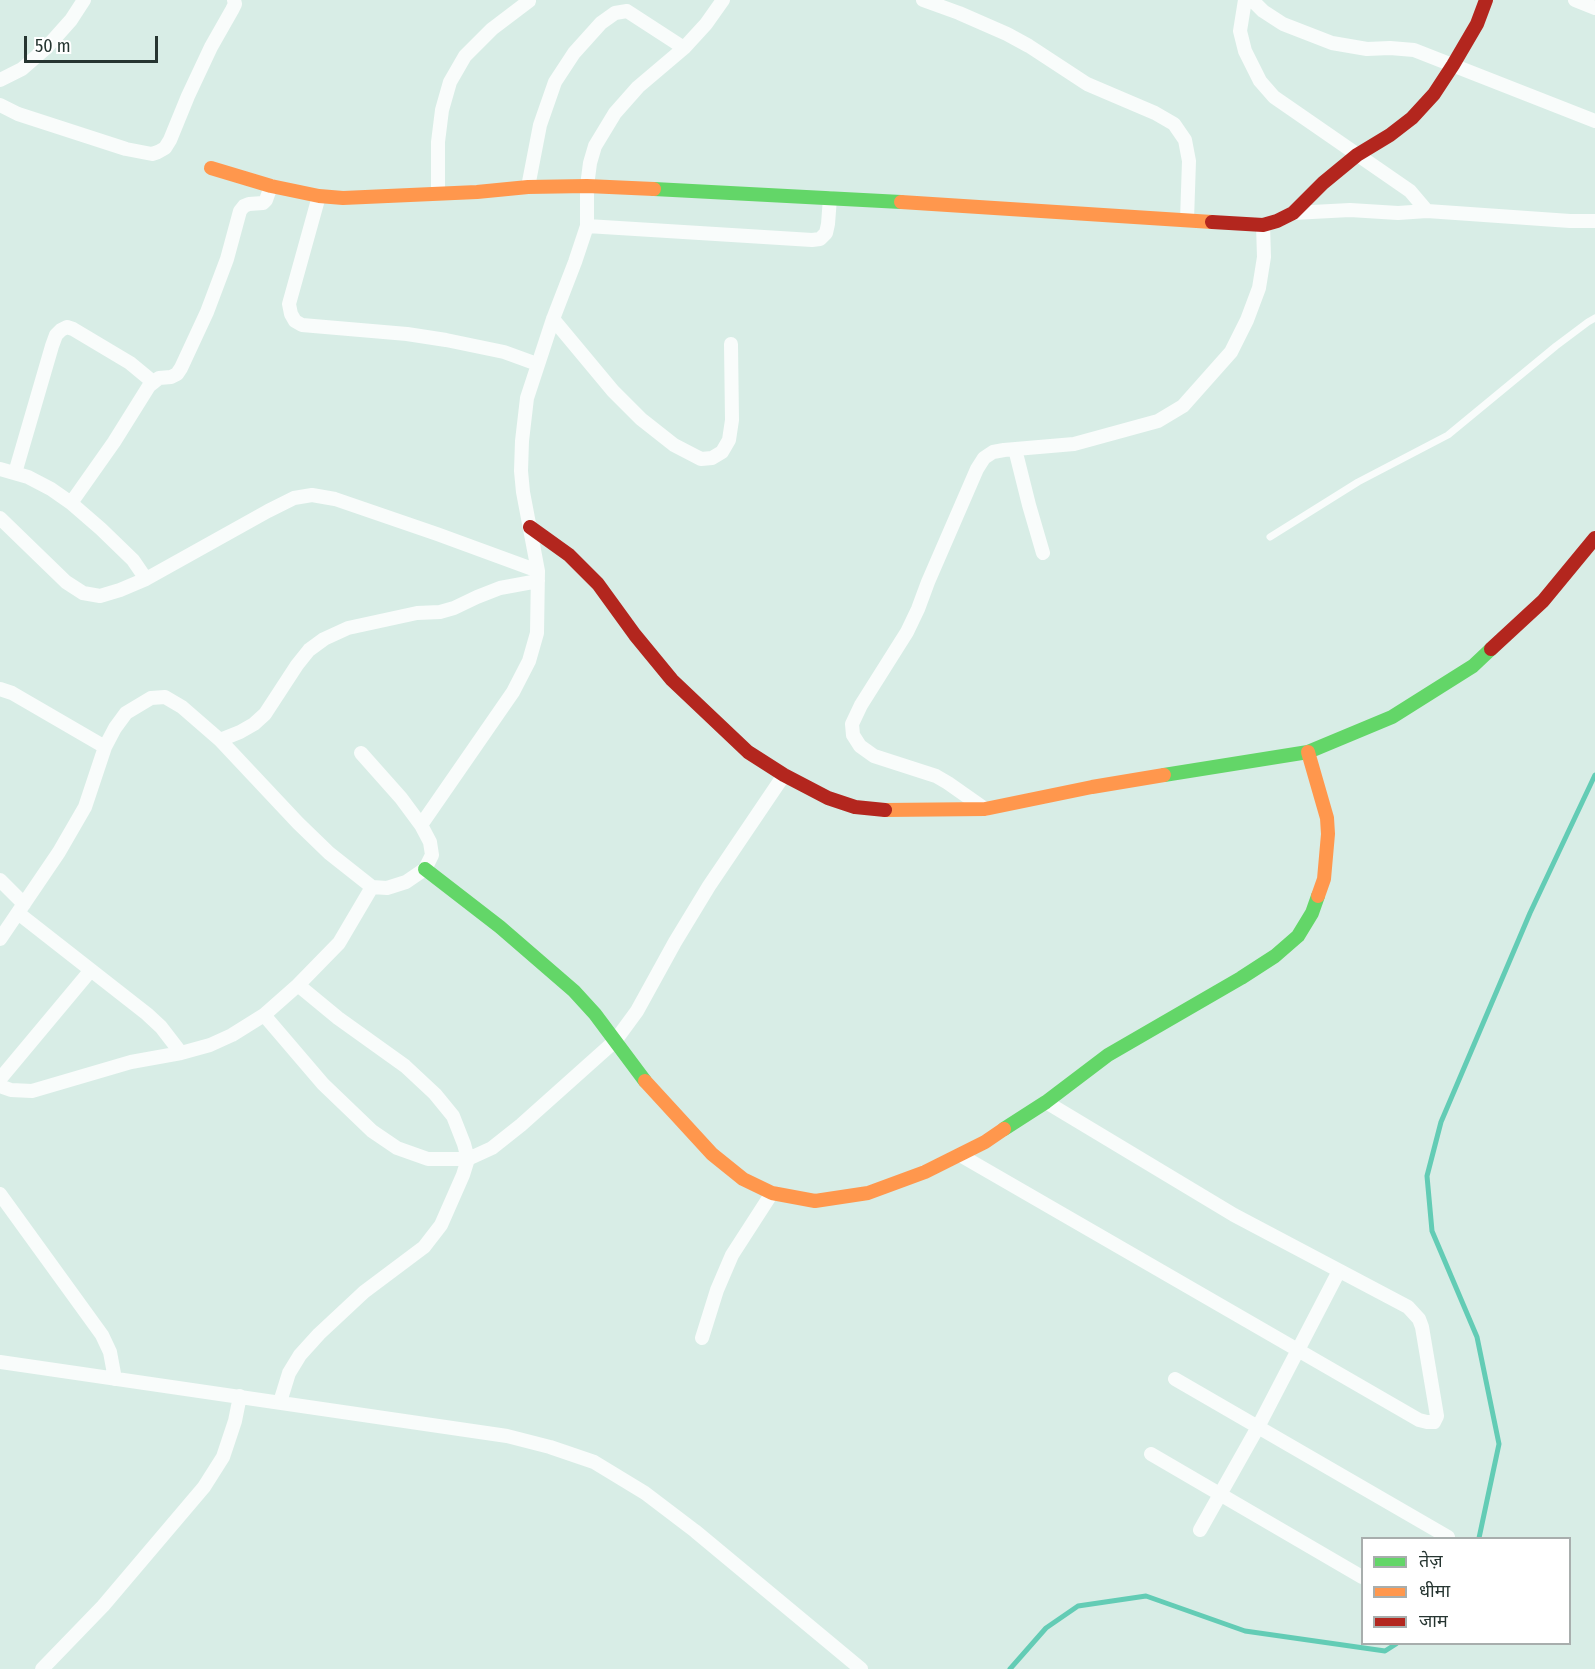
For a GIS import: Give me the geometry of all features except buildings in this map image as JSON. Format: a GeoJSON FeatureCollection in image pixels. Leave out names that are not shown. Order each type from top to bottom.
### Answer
{"type":"FeatureCollection","features":[{"type":"Feature","properties":{"kind":"street"},"geometry":{"type":"LineString","coordinates":[[0,80],[22,69],[46,48],[71,20],[84,0]]}},
{"type":"Feature","properties":{"kind":"street"},"geometry":{"type":"LineString","coordinates":[[0,105],[18,114],[126,149],[152,154],[159,153],[170,140],[211,47],[235,4],[234,0]]}},
{"type":"Feature","properties":{"kind":"street"},"geometry":{"type":"LineString","coordinates":[[421,825],[513,692],[529,661],[537,633],[538,576],[521,471],[526,398],[587,226],[587,186],[595,146],[615,112],[638,87],[684,48],[706,24],[723,0]]}},
{"type":"Feature","properties":{"kind":"street"},"geometry":{"type":"LineString","coordinates":[[923,0],[1007,34],[1087,84],[1155,113],[1174,124],[1185,140],[1190,161],[1187,220]]}},
{"type":"Feature","properties":{"kind":"street"},"geometry":{"type":"LineString","coordinates":[[1245,0],[1240,31],[1245,51],[1260,81],[1274,97],[1410,191],[1427,211]]}},
{"type":"Feature","properties":{"kind":"street"},"geometry":{"type":"LineString","coordinates":[[1252,0],[1263,11],[1283,24],[1332,43],[1367,49],[1413,50],[1595,120]]}},
{"type":"Feature","properties":{"kind":"street"},"geometry":{"type":"LineString","coordinates":[[211,168],[271,186],[320,196],[343,198],[477,192],[528,187],[587,186],[830,198],[1263,225],[1293,213],[1323,183],[1357,155],[1390,135],[1412,118],[1434,94],[1453,65],[1477,24],[1486,0]]}},
{"type":"Feature","properties":{"kind":"street"},"geometry":{"type":"LineString","coordinates":[[1575,0],[1595,8]]}},
{"type":"Feature","properties":{"kind":"street"},"geometry":{"type":"LineString","coordinates":[[438,193],[438,142],[442,110],[450,82],[465,56],[492,29],[529,1]]}},
{"type":"Feature","properties":{"kind":"street"},"geometry":{"type":"LineString","coordinates":[[528,187],[540,125],[555,82],[574,52],[601,23],[615,13],[627,11],[684,48]]}},
{"type":"Feature","properties":{"kind":"street"},"geometry":{"type":"LineString","coordinates":[[70,503],[153,382],[159,378],[177,374],[181,368],[227,259],[240,212],[244,206],[249,204],[263,203],[271,186]]}},
{"type":"Feature","properties":{"kind":"street"},"geometry":{"type":"LineString","coordinates":[[320,196],[289,304],[295,321],[302,325],[407,334],[446,340],[504,352],[537,364]]}},
{"type":"Feature","properties":{"kind":"street"},"geometry":{"type":"LineString","coordinates":[[587,226],[812,240],[826,233],[830,198]]}},
{"type":"Feature","properties":{"kind":"street"},"geometry":{"type":"LineString","coordinates":[[1293,213],[1350,210],[1398,213],[1427,211],[1595,221]]}},
{"type":"Feature","properties":{"kind":"street"},"geometry":{"type":"LineString","coordinates":[[985,809],[936,776],[874,756],[860,746],[853,735],[852,724],[861,705],[907,632],[977,469],[984,458],[993,452],[1014,448],[1074,444],[1158,421],[1183,406],[1231,352],[1247,320],[1259,288],[1264,257],[1263,225]]}},
{"type":"Feature","properties":{"kind":"street"},"geometry":{"type":"LineString","coordinates":[[553,319],[606,384],[641,419],[674,446],[701,459],[712,458],[722,452],[729,440],[732,420],[731,344]]}},
{"type":"Feature","properties":{"kind":"street"},"geometry":{"type":"LineString","coordinates":[[15,473],[51,346],[61,330],[67,327],[73,329],[130,363],[153,382]]}},
{"type":"Feature","properties":{"kind":"street"},"geometry":{"type":"LineString","coordinates":[[1014,448],[1043,553]]}},
{"type":"Feature","properties":{"kind":"street"},"geometry":{"type":"LineString","coordinates":[[0,469],[28,477],[51,489],[101,529],[140,570]]}},
{"type":"Feature","properties":{"kind":"street"},"geometry":{"type":"LineString","coordinates":[[0,518],[66,582],[82,593],[100,596],[120,590],[140,570],[294,498],[312,495],[345,502],[438,534],[538,576]]}},
{"type":"Feature","properties":{"kind":"street"},"geometry":{"type":"LineString","coordinates":[[530,527],[569,555],[597,584],[672,680],[748,752],[784,776],[828,798],[855,807],[883,810],[985,809],[1092,787],[1308,752],[1392,717],[1473,666],[1543,601],[1595,538]]}},
{"type":"Feature","properties":{"kind":"street"},"geometry":{"type":"LineString","coordinates":[[220,740],[254,724],[265,714],[297,665],[309,650],[324,639],[348,628],[447,610],[500,588],[538,576]]}},
{"type":"Feature","properties":{"kind":"street"},"geometry":{"type":"LineString","coordinates":[[0,689],[12,693],[105,747]]}},
{"type":"Feature","properties":{"kind":"street"},"geometry":{"type":"LineString","coordinates":[[0,939],[59,852],[85,807],[105,747],[115,728],[126,713],[151,698],[165,697],[183,707],[220,740],[329,853],[372,887],[387,888],[406,882],[425,869],[432,855],[430,842],[421,825],[401,798],[361,753]]}},
{"type":"Feature","properties":{"kind":"street"},"geometry":{"type":"LineString","coordinates":[[425,869],[500,927],[574,991],[595,1014],[643,1079],[712,1154],[743,1179],[772,1193],[815,1201],[868,1193],[925,1172],[986,1142],[1046,1102],[1108,1055],[1241,978],[1275,956],[1298,936],[1312,913],[1324,879],[1328,834],[1327,818],[1308,752]]}},
{"type":"Feature","properties":{"kind":"street"},"geometry":{"type":"LineString","coordinates":[[264,1015],[323,1084],[372,1131],[397,1148],[428,1159],[468,1159],[492,1148],[615,1041],[637,1011],[709,886],[784,776]]}},
{"type":"Feature","properties":{"kind":"street"},"geometry":{"type":"LineString","coordinates":[[0,880],[21,908],[91,970],[161,1027],[181,1053]]}},
{"type":"Feature","properties":{"kind":"street"},"geometry":{"type":"LineString","coordinates":[[0,1086],[10,1090],[32,1091],[131,1062],[210,1045],[232,1035],[264,1015],[298,985],[339,943],[372,887]]}},
{"type":"Feature","properties":{"kind":"street"},"geometry":{"type":"LineString","coordinates":[[0,1079],[91,970]]}},
{"type":"Feature","properties":{"kind":"street"},"geometry":{"type":"LineString","coordinates":[[280,1402],[289,1373],[300,1355],[319,1334],[364,1292],[424,1247],[441,1226],[468,1159],[453,1116],[435,1094],[405,1065],[338,1018],[298,985]]}},
{"type":"Feature","properties":{"kind":"street"},"geometry":{"type":"LineString","coordinates":[[960,1155],[1419,1420],[1434,1422],[1437,1416],[1422,1327],[1419,1319],[1408,1307],[1234,1215],[1046,1102]]}},
{"type":"Feature","properties":{"kind":"street"},"geometry":{"type":"LineString","coordinates":[[702,1338],[717,1290],[732,1255],[772,1193]]}},
{"type":"Feature","properties":{"kind":"street"},"geometry":{"type":"LineString","coordinates":[[0,1194],[102,1335],[110,1352],[115,1379]]}},
{"type":"Feature","properties":{"kind":"street"},"geometry":{"type":"LineString","coordinates":[[1200,1530],[1258,1427],[1339,1271]]}},
{"type":"Feature","properties":{"kind":"street"},"geometry":{"type":"LineString","coordinates":[[0,1362],[507,1436],[594,1462],[645,1493],[861,1669]]}},
{"type":"Feature","properties":{"kind":"street"},"geometry":{"type":"LineString","coordinates":[[1175,1379],[1448,1536]]}},
{"type":"Feature","properties":{"kind":"street"},"geometry":{"type":"LineString","coordinates":[[42,1669],[103,1606],[204,1487],[224,1457],[240,1396]]}},
{"type":"Feature","properties":{"kind":"street"},"geometry":{"type":"LineString","coordinates":[[1150,1454],[1361,1576]]}},
{"type":"Feature","properties":{"kind":"lane"},"geometry":{"type":"LineString","coordinates":[[1270,537],[1358,482],[1448,435],[1556,346],[1595,318]]}},
{"type":"Feature","properties":{"kind":"waterway"},"geometry":{"type":"LineString","coordinates":[[1479,1537],[1499,1444],[1477,1337],[1432,1231],[1427,1176],[1441,1122],[1530,913],[1595,775]]}},
{"type":"Feature","properties":{"kind":"waterway"},"geometry":{"type":"LineString","coordinates":[[1010,1669],[1046,1628],[1078,1606],[1146,1596],[1245,1631],[1385,1651],[1394,1645]]}},
{"type":"Feature","properties":{"kind":"traffic: fast"},"geometry":{"type":"LineString","coordinates":[[654,189],[901,202]]}},
{"type":"Feature","properties":{"kind":"traffic: fast"},"geometry":{"type":"LineString","coordinates":[[1164,775],[1308,752],[1392,717],[1473,666],[1491,649]]}},
{"type":"Feature","properties":{"kind":"traffic: fast"},"geometry":{"type":"LineString","coordinates":[[425,869],[500,927],[574,991],[595,1014],[645,1081]]}},
{"type":"Feature","properties":{"kind":"traffic: fast"},"geometry":{"type":"LineString","coordinates":[[1004,1129],[1046,1102],[1108,1055],[1275,956],[1298,936],[1312,913],[1318,896]]}},
{"type":"Feature","properties":{"kind":"traffic: slow"},"geometry":{"type":"LineString","coordinates":[[211,168],[271,186],[319,196],[343,198],[477,192],[528,187],[587,186],[654,189]]}},
{"type":"Feature","properties":{"kind":"traffic: slow"},"geometry":{"type":"LineString","coordinates":[[901,202],[1212,222]]}},
{"type":"Feature","properties":{"kind":"traffic: slow"},"geometry":{"type":"LineString","coordinates":[[1308,752],[1327,818],[1324,879],[1318,896]]}},
{"type":"Feature","properties":{"kind":"traffic: slow"},"geometry":{"type":"LineString","coordinates":[[885,810],[985,809],[1164,775]]}},
{"type":"Feature","properties":{"kind":"traffic: slow"},"geometry":{"type":"LineString","coordinates":[[645,1081],[712,1154],[743,1179],[772,1193],[815,1201],[868,1193],[925,1172],[985,1142],[1004,1129]]}},
{"type":"Feature","properties":{"kind":"traffic: jam"},"geometry":{"type":"LineString","coordinates":[[1212,222],[1263,225],[1293,213],[1323,183],[1357,155],[1390,135],[1412,118],[1434,94],[1453,65],[1477,24],[1486,0]]}},
{"type":"Feature","properties":{"kind":"traffic: jam"},"geometry":{"type":"LineString","coordinates":[[530,527],[569,555],[598,584],[635,635],[672,680],[748,752],[784,775],[828,798],[855,807],[885,810]]}},
{"type":"Feature","properties":{"kind":"traffic: jam"},"geometry":{"type":"LineString","coordinates":[[1491,649],[1543,601],[1595,538]]}}]}
